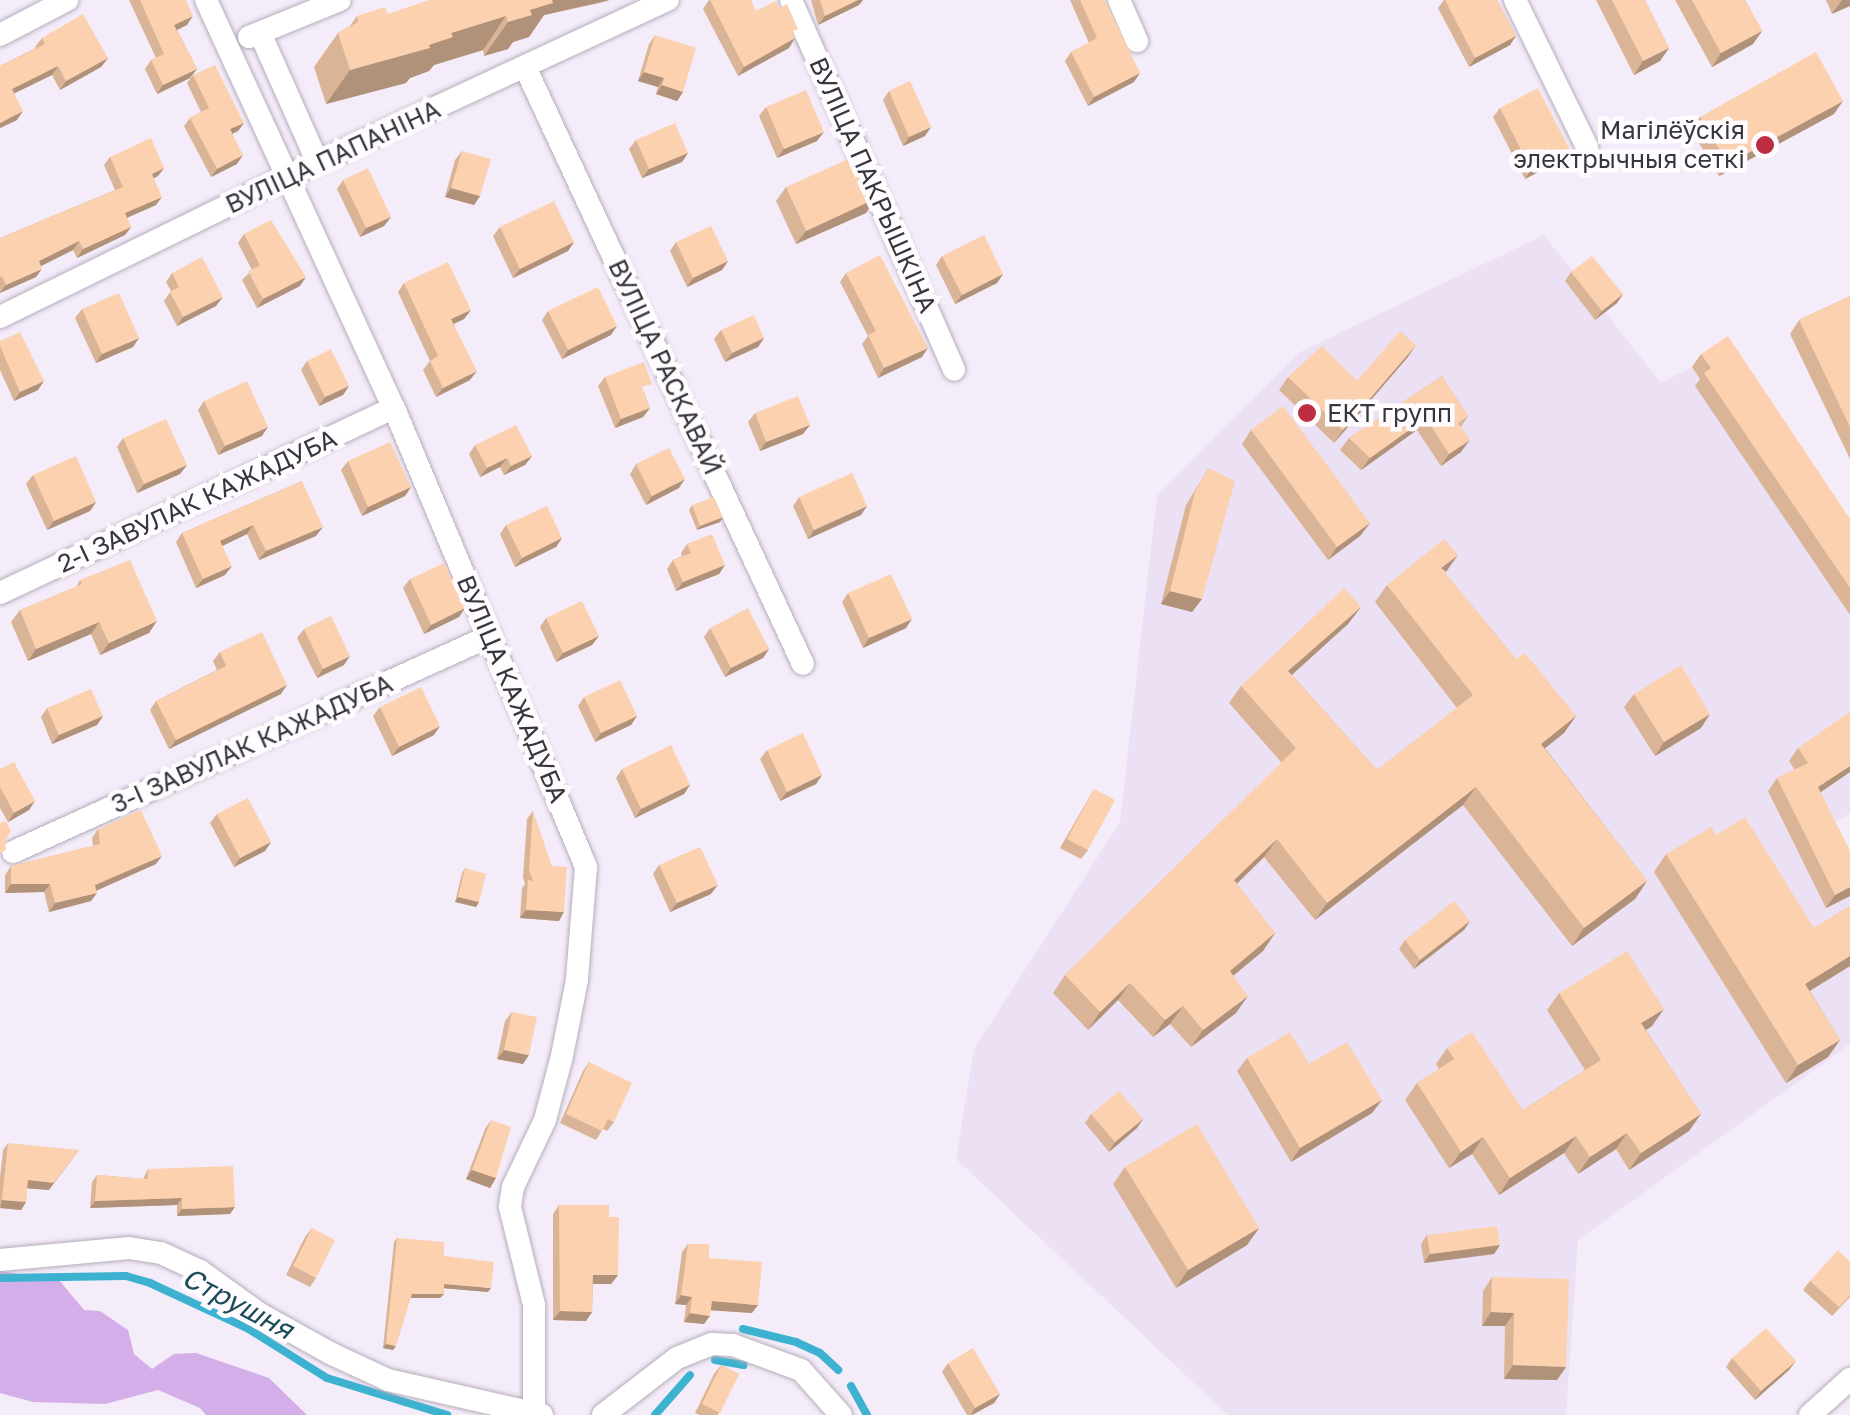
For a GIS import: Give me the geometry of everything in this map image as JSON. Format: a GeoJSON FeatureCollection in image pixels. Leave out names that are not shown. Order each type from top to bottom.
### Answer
{"type":"FeatureCollection","features":[{"type":"Feature","properties":{"kind":"street"},"geometry":{"type":"LineString","coordinates":[[0,35],[66,0]]}},
{"type":"Feature","properties":{"kind":"street","name":"ВУЛІЦА КАЖАДУБА"},"geometry":{"type":"LineString","coordinates":[[206,0],[394,408],[586,867],[577,980],[562,1056],[545,1120],[513,1187],[510,1207],[534,1306],[534,1414]]}},
{"type":"Feature","properties":{"kind":"street"},"geometry":{"type":"LineString","coordinates":[[228,47],[340,0]]}},
{"type":"Feature","properties":{"kind":"street","name":"ВУЛІЦА ПАПАНІНА"},"geometry":{"type":"LineString","coordinates":[[0,316],[286,177],[668,0]]}},
{"type":"Feature","properties":{"kind":"street","name":"ВУЛІЦА ПАКРЫШКІНА"},"geometry":{"type":"LineString","coordinates":[[792,0],[954,370]]}},
{"type":"Feature","properties":{"kind":"street"},"geometry":{"type":"LineString","coordinates":[[1120,0],[1137,41]]}},
{"type":"Feature","properties":{"kind":"street"},"geometry":{"type":"LineString","coordinates":[[1515,0],[1587,147]]}},
{"type":"Feature","properties":{"kind":"street"},"geometry":{"type":"LineString","coordinates":[[260,33],[318,163]]}},
{"type":"Feature","properties":{"kind":"street","name":"ВУЛІЦА РАСКАВАЙ"},"geometry":{"type":"LineString","coordinates":[[526,69],[803,664]]}},
{"type":"Feature","properties":{"kind":"street","name":"2-І ЗАВУЛАК КАЖАДУБА"},"geometry":{"type":"LineString","coordinates":[[0,593],[394,408]]}},
{"type":"Feature","properties":{"kind":"street","name":"3-І ЗАВУЛАК КАЖАДУБА"},"geometry":{"type":"LineString","coordinates":[[13,852],[490,636]]}},
{"type":"Feature","properties":{"kind":"street"},"geometry":{"type":"LineString","coordinates":[[0,1260],[129,1248],[162,1254],[200,1271],[260,1314],[388,1380],[542,1415]]}},
{"type":"Feature","properties":{"kind":"street"},"geometry":{"type":"LineString","coordinates":[[603,1415],[677,1358],[712,1344],[750,1350],[801,1370],[830,1398],[841,1415]]}},
{"type":"Feature","properties":{"kind":"street"},"geometry":{"type":"LineString","coordinates":[[1810,1415],[1850,1378]]}},
{"type":"Feature","properties":{"kind":"shaded area"},"geometry":{"type":"Polygon","coordinates":[[[1544,235],[1661,383],[1710,358],[1850,560],[1850,813],[1824,830],[1850,879],[1850,1044],[1578,1240],[1566,1415],[1228,1415],[956,1159],[974,1049],[1120,822],[1157,496],[1300,352],[1544,235]]]}},
{"type":"Feature","properties":{"kind":"shaded area"},"geometry":{"type":"Polygon","coordinates":[[[0,1271],[59,1280],[84,1310],[100,1311],[128,1330],[134,1354],[152,1369],[174,1354],[196,1353],[269,1378],[307,1415],[206,1415],[200,1408],[158,1390],[105,1404],[33,1402],[0,1393],[0,1271]]]}},
{"type":"Feature","properties":{"kind":"building"},"geometry":{"type":"Polygon","coordinates":[[[140,0],[186,0],[193,16],[174,25],[197,69],[163,85],[151,60],[164,54],[140,0]]]}},
{"type":"Feature","properties":{"kind":"building"},"geometry":{"type":"Polygon","coordinates":[[[429,0],[553,3],[530,10],[532,15],[508,22],[506,16],[451,33],[453,37],[429,45],[430,48],[350,70],[338,33],[358,22],[357,16],[385,7],[388,14],[429,0]]]}},
{"type":"Feature","properties":{"kind":"building"},"geometry":{"type":"Polygon","coordinates":[[[710,0],[751,0],[756,11],[776,1],[779,8],[787,4],[798,29],[792,32],[795,38],[744,67],[710,0]]]}},
{"type":"Feature","properties":{"kind":"building"},"geometry":{"type":"Polygon","coordinates":[[[820,0],[858,0],[825,16],[820,0]]]}},
{"type":"Feature","properties":{"kind":"building"},"geometry":{"type":"Polygon","coordinates":[[[1080,0],[1105,0],[1140,73],[1094,97],[1071,52],[1097,38],[1080,0]]]}},
{"type":"Feature","properties":{"kind":"building"},"geometry":{"type":"Polygon","coordinates":[[[1445,0],[1497,0],[1516,36],[1475,58],[1445,0]]]}},
{"type":"Feature","properties":{"kind":"building"},"geometry":{"type":"Polygon","coordinates":[[[1612,0],[1645,0],[1669,48],[1643,61],[1612,0]]]}},
{"type":"Feature","properties":{"kind":"building"},"geometry":{"type":"Polygon","coordinates":[[[1692,0],[1745,0],[1762,31],[1721,53],[1692,0]]]}},
{"type":"Feature","properties":{"kind":"building"},"geometry":{"type":"Polygon","coordinates":[[[83,14],[108,58],[66,81],[58,66],[12,89],[23,111],[0,123],[0,66],[45,44],[42,38],[83,14]]]}},
{"type":"Feature","properties":{"kind":"building"},"geometry":{"type":"Polygon","coordinates":[[[655,35],[696,48],[683,92],[662,85],[664,78],[644,72],[655,35]]]}},
{"type":"Feature","properties":{"kind":"building"},"geometry":{"type":"Polygon","coordinates":[[[1816,52],[1843,101],[1728,164],[1700,117],[1816,52]]]}},
{"type":"Feature","properties":{"kind":"building"},"geometry":{"type":"Polygon","coordinates":[[[215,65],[244,123],[230,129],[243,155],[217,169],[190,118],[209,108],[193,75],[215,65]]]}},
{"type":"Feature","properties":{"kind":"building"},"geometry":{"type":"Polygon","coordinates":[[[910,81],[931,127],[909,137],[889,91],[910,81]]]}},
{"type":"Feature","properties":{"kind":"building"},"geometry":{"type":"Polygon","coordinates":[[[1538,88],[1570,150],[1531,170],[1500,108],[1538,88]]]}},
{"type":"Feature","properties":{"kind":"building"},"geometry":{"type":"Polygon","coordinates":[[[806,90],[824,132],[784,149],[766,107],[806,90]]]}},
{"type":"Feature","properties":{"kind":"building"},"geometry":{"type":"Polygon","coordinates":[[[675,123],[688,153],[649,169],[636,140],[675,123]]]}},
{"type":"Feature","properties":{"kind":"building"},"geometry":{"type":"Polygon","coordinates":[[[151,138],[164,168],[152,174],[162,197],[125,213],[131,227],[83,249],[79,241],[39,261],[42,269],[6,285],[0,277],[0,238],[123,187],[110,157],[151,138]]]}},
{"type":"Feature","properties":{"kind":"building"},"geometry":{"type":"Polygon","coordinates":[[[462,151],[491,159],[480,196],[451,188],[462,151]]]}},
{"type":"Feature","properties":{"kind":"building"},"geometry":{"type":"Polygon","coordinates":[[[855,156],[875,199],[806,231],[786,187],[855,156]]]}},
{"type":"Feature","properties":{"kind":"building"},"geometry":{"type":"Polygon","coordinates":[[[368,168],[391,217],[366,228],[343,180],[368,168]]]}},
{"type":"Feature","properties":{"kind":"building"},"geometry":{"type":"Polygon","coordinates":[[[554,201],[574,242],[520,269],[500,227],[554,201]]]}},
{"type":"Feature","properties":{"kind":"building"},"geometry":{"type":"Polygon","coordinates":[[[271,220],[306,277],[263,299],[248,271],[260,265],[244,234],[271,220]]]}},
{"type":"Feature","properties":{"kind":"building"},"geometry":{"type":"Polygon","coordinates":[[[711,226],[728,261],[693,278],[676,242],[711,226]]]}},
{"type":"Feature","properties":{"kind":"building"},"geometry":{"type":"Polygon","coordinates":[[[984,235],[1003,274],[962,295],[942,256],[984,235]]]}},
{"type":"Feature","properties":{"kind":"building"},"geometry":{"type":"Polygon","coordinates":[[[880,255],[928,348],[884,368],[868,335],[876,331],[846,273],[880,255]]]}},
{"type":"Feature","properties":{"kind":"building"},"geometry":{"type":"Polygon","coordinates":[[[1592,256],[1623,294],[1602,311],[1571,272],[1592,256]]]}},
{"type":"Feature","properties":{"kind":"building"},"geometry":{"type":"Polygon","coordinates":[[[202,257],[223,297],[183,317],[170,292],[179,287],[172,273],[202,257]]]}},
{"type":"Feature","properties":{"kind":"building"},"geometry":{"type":"Polygon","coordinates":[[[448,262],[471,310],[451,319],[477,371],[443,388],[430,361],[438,356],[404,283],[448,262]]]}},
{"type":"Feature","properties":{"kind":"building"},"geometry":{"type":"Polygon","coordinates":[[[598,287],[617,326],[568,350],[548,311],[598,287]]]}},
{"type":"Feature","properties":{"kind":"building"},"geometry":{"type":"Polygon","coordinates":[[[119,293],[139,338],[102,354],[82,309],[119,293]]]}},
{"type":"Feature","properties":{"kind":"building"},"geometry":{"type":"Polygon","coordinates":[[[1850,296],[1850,427],[1799,320],[1850,296]]]}},
{"type":"Feature","properties":{"kind":"building"},"geometry":{"type":"Polygon","coordinates":[[[754,315],[764,338],[732,353],[721,330],[754,315]]]}},
{"type":"Feature","properties":{"kind":"building"},"geometry":{"type":"Polygon","coordinates":[[[1400,331],[1416,345],[1343,430],[1288,377],[1322,346],[1357,381],[1400,331]]]}},
{"type":"Feature","properties":{"kind":"building"},"geometry":{"type":"Polygon","coordinates":[[[20,332],[44,381],[20,392],[0,341],[20,332]]]}},
{"type":"Feature","properties":{"kind":"building"},"geometry":{"type":"Polygon","coordinates":[[[1728,336],[1850,519],[1850,588],[1704,373],[1711,368],[1701,354],[1728,336]]]}},
{"type":"Feature","properties":{"kind":"building"},"geometry":{"type":"Polygon","coordinates":[[[331,349],[349,386],[325,397],[307,361],[331,349]]]}},
{"type":"Feature","properties":{"kind":"building"},"geometry":{"type":"Polygon","coordinates":[[[644,362],[652,384],[642,387],[650,408],[621,419],[605,377],[644,362]]]}},
{"type":"Feature","properties":{"kind":"building"},"geometry":{"type":"Polygon","coordinates":[[[1442,376],[1468,416],[1458,423],[1470,440],[1449,454],[1426,418],[1370,458],[1349,438],[1442,376]]]}},
{"type":"Feature","properties":{"kind":"building"},"geometry":{"type":"Polygon","coordinates":[[[247,381],[268,427],[225,446],[204,401],[247,381]]]}},
{"type":"Feature","properties":{"kind":"building"},"geometry":{"type":"Polygon","coordinates":[[[798,396],[810,425],[766,442],[755,413],[798,396]]]}},
{"type":"Feature","properties":{"kind":"building"},"geometry":{"type":"Polygon","coordinates":[[[1283,406],[1370,523],[1337,547],[1251,430],[1283,406]]]}},
{"type":"Feature","properties":{"kind":"building"},"geometry":{"type":"Polygon","coordinates":[[[166,419],[187,465],[144,484],[123,438],[166,419]]]}},
{"type":"Feature","properties":{"kind":"building"},"geometry":{"type":"Polygon","coordinates":[[[516,425],[532,456],[511,466],[507,458],[487,468],[475,445],[516,425]]]}},
{"type":"Feature","properties":{"kind":"building"},"geometry":{"type":"Polygon","coordinates":[[[390,442],[411,487],[368,507],[348,461],[390,442]]]}},
{"type":"Feature","properties":{"kind":"building"},"geometry":{"type":"Polygon","coordinates":[[[669,448],[685,479],[652,496],[636,464],[669,448]]]}},
{"type":"Feature","properties":{"kind":"building"},"geometry":{"type":"Polygon","coordinates":[[[76,456],[96,502],[54,521],[33,475],[76,456]]]}},
{"type":"Feature","properties":{"kind":"building"},"geometry":{"type":"Polygon","coordinates":[[[1209,468],[1235,481],[1202,599],[1170,591],[1195,492],[1209,468]]]}},
{"type":"Feature","properties":{"kind":"building"},"geometry":{"type":"Polygon","coordinates":[[[852,473],[867,506],[814,530],[799,497],[852,473]]]}},
{"type":"Feature","properties":{"kind":"building"},"geometry":{"type":"Polygon","coordinates":[[[302,481],[323,527],[266,551],[253,525],[220,541],[232,566],[203,579],[182,533],[302,481]]]}},
{"type":"Feature","properties":{"kind":"building"},"geometry":{"type":"Polygon","coordinates":[[[714,497],[723,517],[700,526],[692,505],[714,497]]]}},
{"type":"Feature","properties":{"kind":"building"},"geometry":{"type":"Polygon","coordinates":[[[547,506],[562,538],[522,558],[506,525],[547,506]]]}},
{"type":"Feature","properties":{"kind":"building"},"geometry":{"type":"Polygon","coordinates":[[[712,534],[725,565],[683,582],[673,560],[691,553],[687,544],[712,534]]]}},
{"type":"Feature","properties":{"kind":"building"},"geometry":{"type":"Polygon","coordinates":[[[1444,539],[1458,555],[1441,568],[1516,659],[1525,653],[1576,716],[1541,744],[1647,881],[1584,928],[1476,787],[1327,903],[1277,839],[1234,880],[1275,933],[1230,971],[1248,996],[1203,1030],[1183,1006],[1165,1020],[1130,983],[1100,1012],[1065,975],[1296,748],[1241,686],[1344,588],[1361,607],[1288,671],[1377,770],[1473,695],[1387,585],[1444,539]]]}},
{"type":"Feature","properties":{"kind":"building"},"geometry":{"type":"Polygon","coordinates":[[[130,560],[157,621],[109,643],[99,622],[36,649],[20,610],[130,560]]]}},
{"type":"Feature","properties":{"kind":"building"},"geometry":{"type":"Polygon","coordinates":[[[444,563],[465,608],[431,625],[410,579],[444,563]]]}},
{"type":"Feature","properties":{"kind":"building"},"geometry":{"type":"Polygon","coordinates":[[[891,574],[912,619],[869,638],[848,593],[891,574]]]}},
{"type":"Feature","properties":{"kind":"building"},"geometry":{"type":"Polygon","coordinates":[[[582,601],[599,636],[563,653],[546,618],[582,601]]]}},
{"type":"Feature","properties":{"kind":"building"},"geometry":{"type":"Polygon","coordinates":[[[748,608],[769,649],[731,668],[710,628],[748,608]]]}},
{"type":"Feature","properties":{"kind":"building"},"geometry":{"type":"Polygon","coordinates":[[[331,616],[350,656],[323,669],[304,629],[331,616]]]}},
{"type":"Feature","properties":{"kind":"building"},"geometry":{"type":"Polygon","coordinates":[[[262,632],[287,685],[176,740],[156,701],[226,666],[220,652],[262,632]]]}},
{"type":"Feature","properties":{"kind":"building"},"geometry":{"type":"Polygon","coordinates":[[[1681,665],[1710,714],[1664,742],[1634,694],[1681,665]]]}},
{"type":"Feature","properties":{"kind":"building"},"geometry":{"type":"Polygon","coordinates":[[[620,680],[637,716],[601,733],[584,697],[620,680]]]}},
{"type":"Feature","properties":{"kind":"building"},"geometry":{"type":"Polygon","coordinates":[[[421,687],[440,726],[399,747],[380,707],[421,687]]]}},
{"type":"Feature","properties":{"kind":"building"},"geometry":{"type":"Polygon","coordinates":[[[91,689],[103,716],[59,735],[47,708],[91,689]]]}},
{"type":"Feature","properties":{"kind":"building"},"geometry":{"type":"Polygon","coordinates":[[[1850,712],[1850,766],[1818,787],[1850,851],[1850,887],[1835,895],[1777,778],[1808,763],[1798,748],[1850,712]]]}},
{"type":"Feature","properties":{"kind":"building"},"geometry":{"type":"Polygon","coordinates":[[[803,733],[822,775],[787,792],[767,750],[803,733]]]}},
{"type":"Feature","properties":{"kind":"building"},"geometry":{"type":"Polygon","coordinates":[[[671,745],[690,785],[641,809],[622,769],[671,745]]]}},
{"type":"Feature","properties":{"kind":"building"},"geometry":{"type":"Polygon","coordinates":[[[14,762],[35,801],[14,813],[0,787],[0,769],[14,762]]]}},
{"type":"Feature","properties":{"kind":"building"},"geometry":{"type":"Polygon","coordinates":[[[1094,789],[1115,800],[1088,850],[1067,839],[1094,789]]]}},
{"type":"Feature","properties":{"kind":"building"},"geometry":{"type":"Polygon","coordinates":[[[248,798],[271,842],[240,858],[217,814],[248,798]]]}},
{"type":"Feature","properties":{"kind":"building"},"geometry":{"type":"Polygon","coordinates":[[[141,810],[162,856],[95,885],[97,893],[55,903],[50,884],[11,884],[11,866],[100,844],[98,829],[141,810]]]}},
{"type":"Feature","properties":{"kind":"building"},"geometry":{"type":"Polygon","coordinates":[[[533,811],[552,866],[567,867],[564,912],[526,910],[528,880],[533,881],[529,869],[533,811]]]}},
{"type":"Feature","properties":{"kind":"building"},"geometry":{"type":"Polygon","coordinates":[[[1745,817],[1814,928],[1850,906],[1850,956],[1805,984],[1840,1040],[1798,1065],[1666,854],[1711,827],[1716,835],[1745,817]]]}},
{"type":"Feature","properties":{"kind":"building"},"geometry":{"type":"Polygon","coordinates":[[[6,821],[11,831],[5,841],[6,850],[0,853],[0,823],[6,821]]]}},
{"type":"Feature","properties":{"kind":"building"},"geometry":{"type":"Polygon","coordinates":[[[700,847],[718,885],[677,903],[659,865],[700,847]]]}},
{"type":"Feature","properties":{"kind":"building"},"geometry":{"type":"Polygon","coordinates":[[[465,868],[486,874],[479,902],[458,897],[465,868]]]}},
{"type":"Feature","properties":{"kind":"building"},"geometry":{"type":"Polygon","coordinates":[[[1454,901],[1470,921],[1420,960],[1405,940],[1454,901]]]}},
{"type":"Feature","properties":{"kind":"building"},"geometry":{"type":"Polygon","coordinates":[[[1627,951],[1664,1009],[1641,1023],[1701,1114],[1641,1153],[1627,1133],[1590,1157],[1576,1136],[1510,1178],[1483,1137],[1461,1152],[1417,1083],[1454,1059],[1447,1048],[1472,1032],[1523,1110],[1601,1060],[1559,993],[1627,951]]]}},
{"type":"Feature","properties":{"kind":"building"},"geometry":{"type":"Polygon","coordinates":[[[512,1012],[537,1017],[529,1055],[504,1050],[512,1012]]]}},
{"type":"Feature","properties":{"kind":"building"},"geometry":{"type":"Polygon","coordinates":[[[1290,1032],[1309,1064],[1347,1042],[1382,1100],[1300,1148],[1247,1058],[1290,1032]]]}},
{"type":"Feature","properties":{"kind":"building"},"geometry":{"type":"Polygon","coordinates":[[[589,1062],[632,1083],[614,1122],[608,1119],[602,1131],[566,1114],[589,1062]]]}},
{"type":"Feature","properties":{"kind":"building"},"geometry":{"type":"Polygon","coordinates":[[[1119,1091],[1143,1119],[1115,1142],[1091,1114],[1119,1091]]]}},
{"type":"Feature","properties":{"kind":"building"},"geometry":{"type":"Polygon","coordinates":[[[491,1120],[511,1127],[496,1178],[472,1170],[491,1120]]]}},
{"type":"Feature","properties":{"kind":"building"},"geometry":{"type":"Polygon","coordinates":[[[1197,1124],[1259,1228],[1188,1270],[1125,1167],[1197,1124]]]}},
{"type":"Feature","properties":{"kind":"building"},"geometry":{"type":"Polygon","coordinates":[[[8,1143],[79,1150],[54,1183],[28,1180],[26,1202],[2,1200],[8,1143]]]}},
{"type":"Feature","properties":{"kind":"building"},"geometry":{"type":"Polygon","coordinates":[[[233,1166],[235,1207],[182,1209],[182,1198],[95,1201],[97,1175],[148,1179],[148,1169],[233,1166]]]}},
{"type":"Feature","properties":{"kind":"building"},"geometry":{"type":"Polygon","coordinates":[[[559,1205],[609,1205],[609,1217],[619,1217],[618,1275],[593,1275],[592,1312],[560,1311],[559,1205]]]}},
{"type":"Feature","properties":{"kind":"building"},"geometry":{"type":"Polygon","coordinates":[[[1497,1226],[1500,1245],[1430,1254],[1427,1235],[1497,1226]]]}},
{"type":"Feature","properties":{"kind":"building"},"geometry":{"type":"Polygon","coordinates":[[[312,1228],[335,1240],[316,1278],[293,1266],[312,1228]]]}},
{"type":"Feature","properties":{"kind":"building"},"geometry":{"type":"Polygon","coordinates":[[[397,1238],[444,1242],[444,1256],[494,1262],[491,1288],[444,1284],[444,1294],[412,1294],[396,1346],[386,1344],[397,1238]]]}},
{"type":"Feature","properties":{"kind":"building"},"geometry":{"type":"Polygon","coordinates":[[[688,1244],[709,1244],[709,1258],[762,1262],[758,1305],[712,1301],[710,1316],[690,1313],[692,1297],[681,1295],[688,1244]]]}},
{"type":"Feature","properties":{"kind":"building"},"geometry":{"type":"Polygon","coordinates":[[[1838,1250],[1850,1262],[1850,1295],[1839,1307],[1810,1281],[1838,1250]]]}},
{"type":"Feature","properties":{"kind":"building"},"geometry":{"type":"Polygon","coordinates":[[[1492,1277],[1569,1279],[1566,1367],[1513,1365],[1514,1313],[1491,1312],[1492,1277]]]}},
{"type":"Feature","properties":{"kind":"building"},"geometry":{"type":"Polygon","coordinates":[[[1766,1328],[1796,1361],[1761,1391],[1732,1358],[1766,1328]]]}},
{"type":"Feature","properties":{"kind":"building"},"geometry":{"type":"Polygon","coordinates":[[[973,1348],[1000,1394],[975,1408],[948,1363],[973,1348]]]}},
{"type":"Feature","properties":{"kind":"building"},"geometry":{"type":"Polygon","coordinates":[[[721,1365],[739,1374],[720,1413],[702,1404],[721,1365]]]}},
{"type":"Feature","properties":{"kind":"waterway","name":"Струшня"},"geometry":{"type":"LineString","coordinates":[[0,1278],[126,1276],[150,1283],[247,1328],[327,1378],[447,1415]]}},
{"type":"Feature","properties":{"kind":"waterway","name":"Струшня"},"geometry":{"type":"LineString","coordinates":[[743,1329],[796,1342],[820,1353],[838,1370]]}},
{"type":"Feature","properties":{"kind":"waterway","name":"Струшня"},"geometry":{"type":"LineString","coordinates":[[715,1360],[744,1365]]}},
{"type":"Feature","properties":{"kind":"waterway","name":"Струшня"},"geometry":{"type":"LineString","coordinates":[[655,1415],[690,1375]]}},
{"type":"Feature","properties":{"kind":"waterway","name":"Струшня"},"geometry":{"type":"LineString","coordinates":[[851,1386],[867,1415]]}},
{"type":"Feature","properties":{"kind":"place","name":"Магілёўскія электрычныя сеткі"},"geometry":{"type":"Point","coordinates":[1765,145]}},
{"type":"Feature","properties":{"kind":"place","name":"ЕКТ групп"},"geometry":{"type":"Point","coordinates":[1307,413]}}]}
